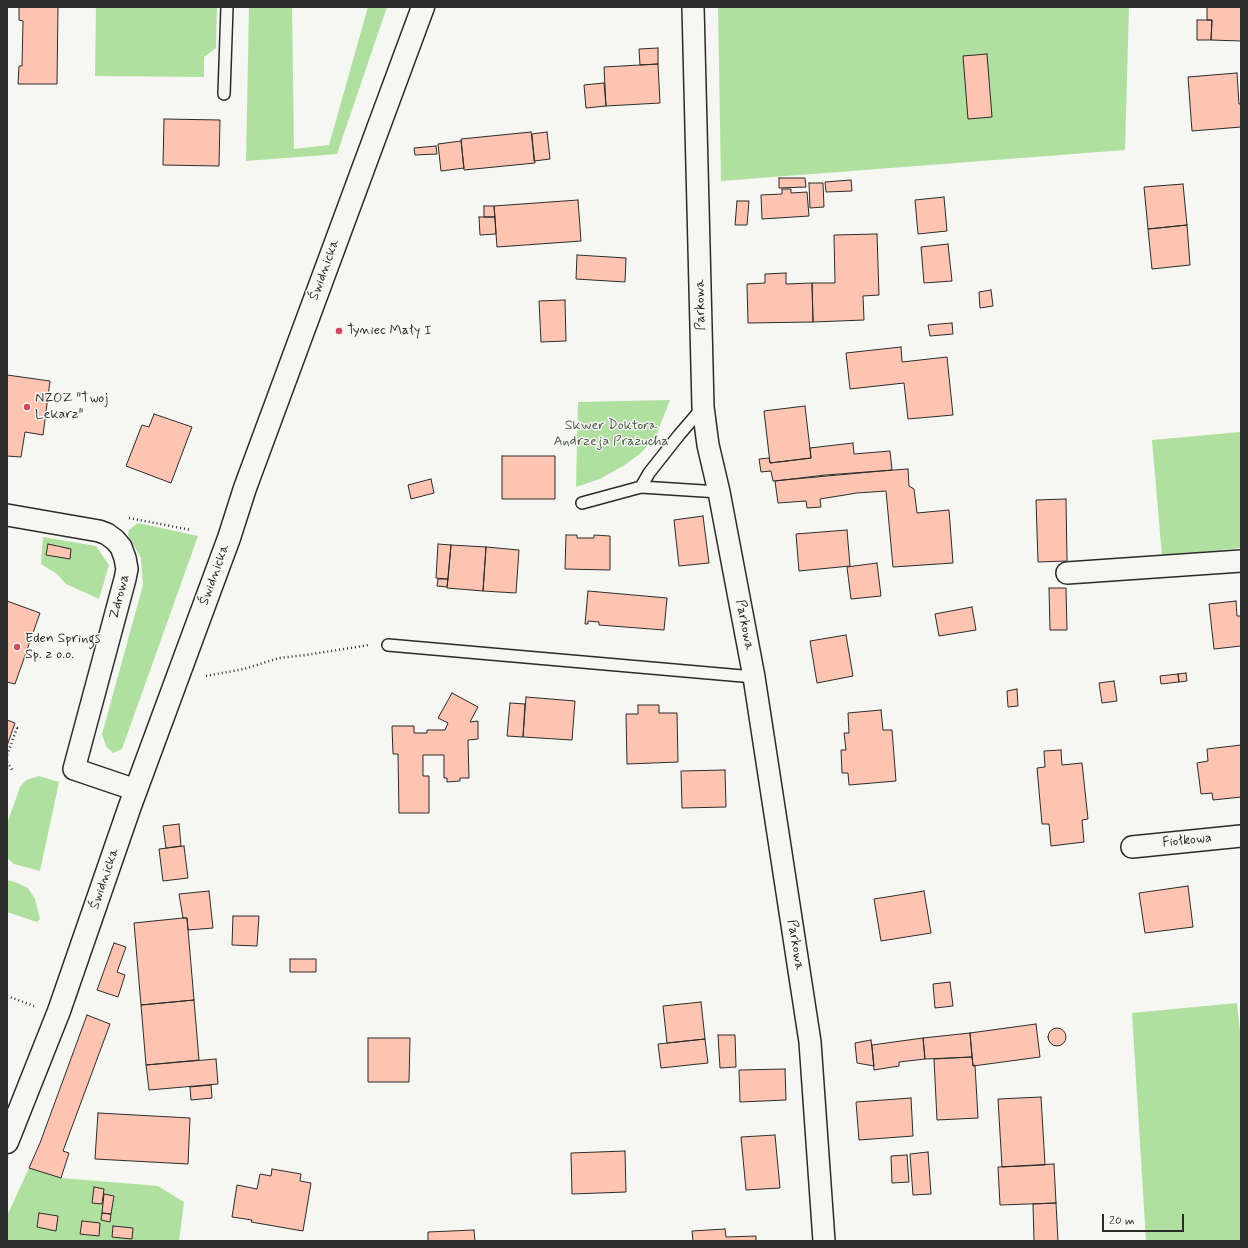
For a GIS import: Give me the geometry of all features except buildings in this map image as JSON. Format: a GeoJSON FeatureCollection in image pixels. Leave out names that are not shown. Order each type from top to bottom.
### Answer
{"type":"FeatureCollection","features":[{"type":"Feature","properties":{"kind":"street","name":"Świdnicka"},"geometry":{"type":"LineString","coordinates":[[7,1142],[59,1011],[136,790],[229,538],[252,467],[423,7]]}},
{"type":"Feature","properties":{"kind":"street","name":"Parkowa"},"geometry":{"type":"LineString","coordinates":[[693,7],[703,407],[708,445],[719,492],[754,677],[810,1042],[824,1241]]}},
{"type":"Feature","properties":{"kind":"street","name":"Zdrowa"},"geometry":{"type":"LineString","coordinates":[[7,515],[99,531],[108,534],[121,548],[126,558],[127,568],[125,579],[74,769],[136,790]]}},
{"type":"Feature","properties":{"kind":"street"},"geometry":{"type":"LineString","coordinates":[[1067,573],[1241,561]]}},
{"type":"Feature","properties":{"kind":"street","name":"Fiołkowa"},"geometry":{"type":"LineString","coordinates":[[1132,847],[1241,836]]}},
{"type":"Feature","properties":{"kind":"lane"},"geometry":{"type":"LineString","coordinates":[[224,94],[227,7]]}},
{"type":"Feature","properties":{"kind":"lane"},"geometry":{"type":"LineString","coordinates":[[641,487],[649,473],[703,407]]}},
{"type":"Feature","properties":{"kind":"lane"},"geometry":{"type":"LineString","coordinates":[[582,503],[641,487],[719,492]]}},
{"type":"Feature","properties":{"kind":"lane"},"geometry":{"type":"LineString","coordinates":[[388,645],[754,677]]}},
{"type":"Feature","properties":{"kind":"path"},"geometry":{"type":"LineString","coordinates":[[179,528],[191,530]]}},
{"type":"Feature","properties":{"kind":"path"},"geometry":{"type":"LineString","coordinates":[[202,676],[244,669],[279,658],[364,646],[388,645]]}},
{"type":"Feature","properties":{"kind":"path"},"geometry":{"type":"LineString","coordinates":[[7,755],[17,728],[14,727]]}},
{"type":"Feature","properties":{"kind":"path"},"geometry":{"type":"LineString","coordinates":[[7,762],[13,771]]}},
{"type":"Feature","properties":{"kind":"path"},"geometry":{"type":"LineString","coordinates":[[7,996],[35,1006]]}},
{"type":"Feature","properties":{"kind":"green space"},"geometry":{"type":"Polygon","coordinates":[[[96,7],[217,7],[216,48],[204,57],[204,77],[95,76],[96,7]]]}},
{"type":"Feature","properties":{"kind":"green space"},"geometry":{"type":"Polygon","coordinates":[[[249,7],[292,7],[294,149],[329,145],[368,7],[387,7],[337,154],[246,161],[249,7]]]}},
{"type":"Feature","properties":{"kind":"green space"},"geometry":{"type":"Polygon","coordinates":[[[718,7],[1129,7],[1125,150],[721,181],[718,7]]]}},
{"type":"Feature","properties":{"kind":"green space","name":"Skwer Doktora Andrzeja Prażucha"},"geometry":{"type":"Polygon","coordinates":[[[670,400],[656,436],[641,453],[623,466],[600,479],[576,487],[578,402],[670,400]]]}},
{"type":"Feature","properties":{"kind":"green space"},"geometry":{"type":"Polygon","coordinates":[[[1241,432],[1241,548],[1162,556],[1152,440],[1241,432]]]}},
{"type":"Feature","properties":{"kind":"green space"},"geometry":{"type":"Polygon","coordinates":[[[138,523],[198,536],[122,749],[113,753],[106,746],[102,734],[143,585],[141,558],[128,535],[129,530],[138,523]]]}},
{"type":"Feature","properties":{"kind":"green space"},"geometry":{"type":"Polygon","coordinates":[[[43,537],[96,546],[109,565],[99,599],[66,584],[57,574],[41,564],[43,537]]]}},
{"type":"Feature","properties":{"kind":"green space"},"geometry":{"type":"Polygon","coordinates":[[[39,776],[59,782],[40,871],[14,864],[7,858],[7,824],[20,787],[26,780],[39,776]]]}},
{"type":"Feature","properties":{"kind":"green space"},"geometry":{"type":"Polygon","coordinates":[[[7,880],[28,888],[35,899],[40,919],[37,922],[7,912],[7,880]]]}},
{"type":"Feature","properties":{"kind":"green space"},"geometry":{"type":"Polygon","coordinates":[[[1237,1003],[1241,1042],[1241,1241],[1146,1241],[1132,1013],[1237,1003]]]}},
{"type":"Feature","properties":{"kind":"green space"},"geometry":{"type":"Polygon","coordinates":[[[29,1168],[61,1178],[158,1186],[184,1202],[179,1241],[7,1241],[7,1216],[29,1168]]]}},
{"type":"Feature","properties":{"kind":"place","name":"Tyniec Mały I"},"geometry":{"type":"Point","coordinates":[339,331]}},
{"type":"Feature","properties":{"kind":"place","name":"NZOZ \"Twoj Lekarz\""},"geometry":{"type":"Point","coordinates":[27,407]}},
{"type":"Feature","properties":{"kind":"place","name":"Eden Springs Sp. z o.o."},"geometry":{"type":"Point","coordinates":[17,647]}}]}
